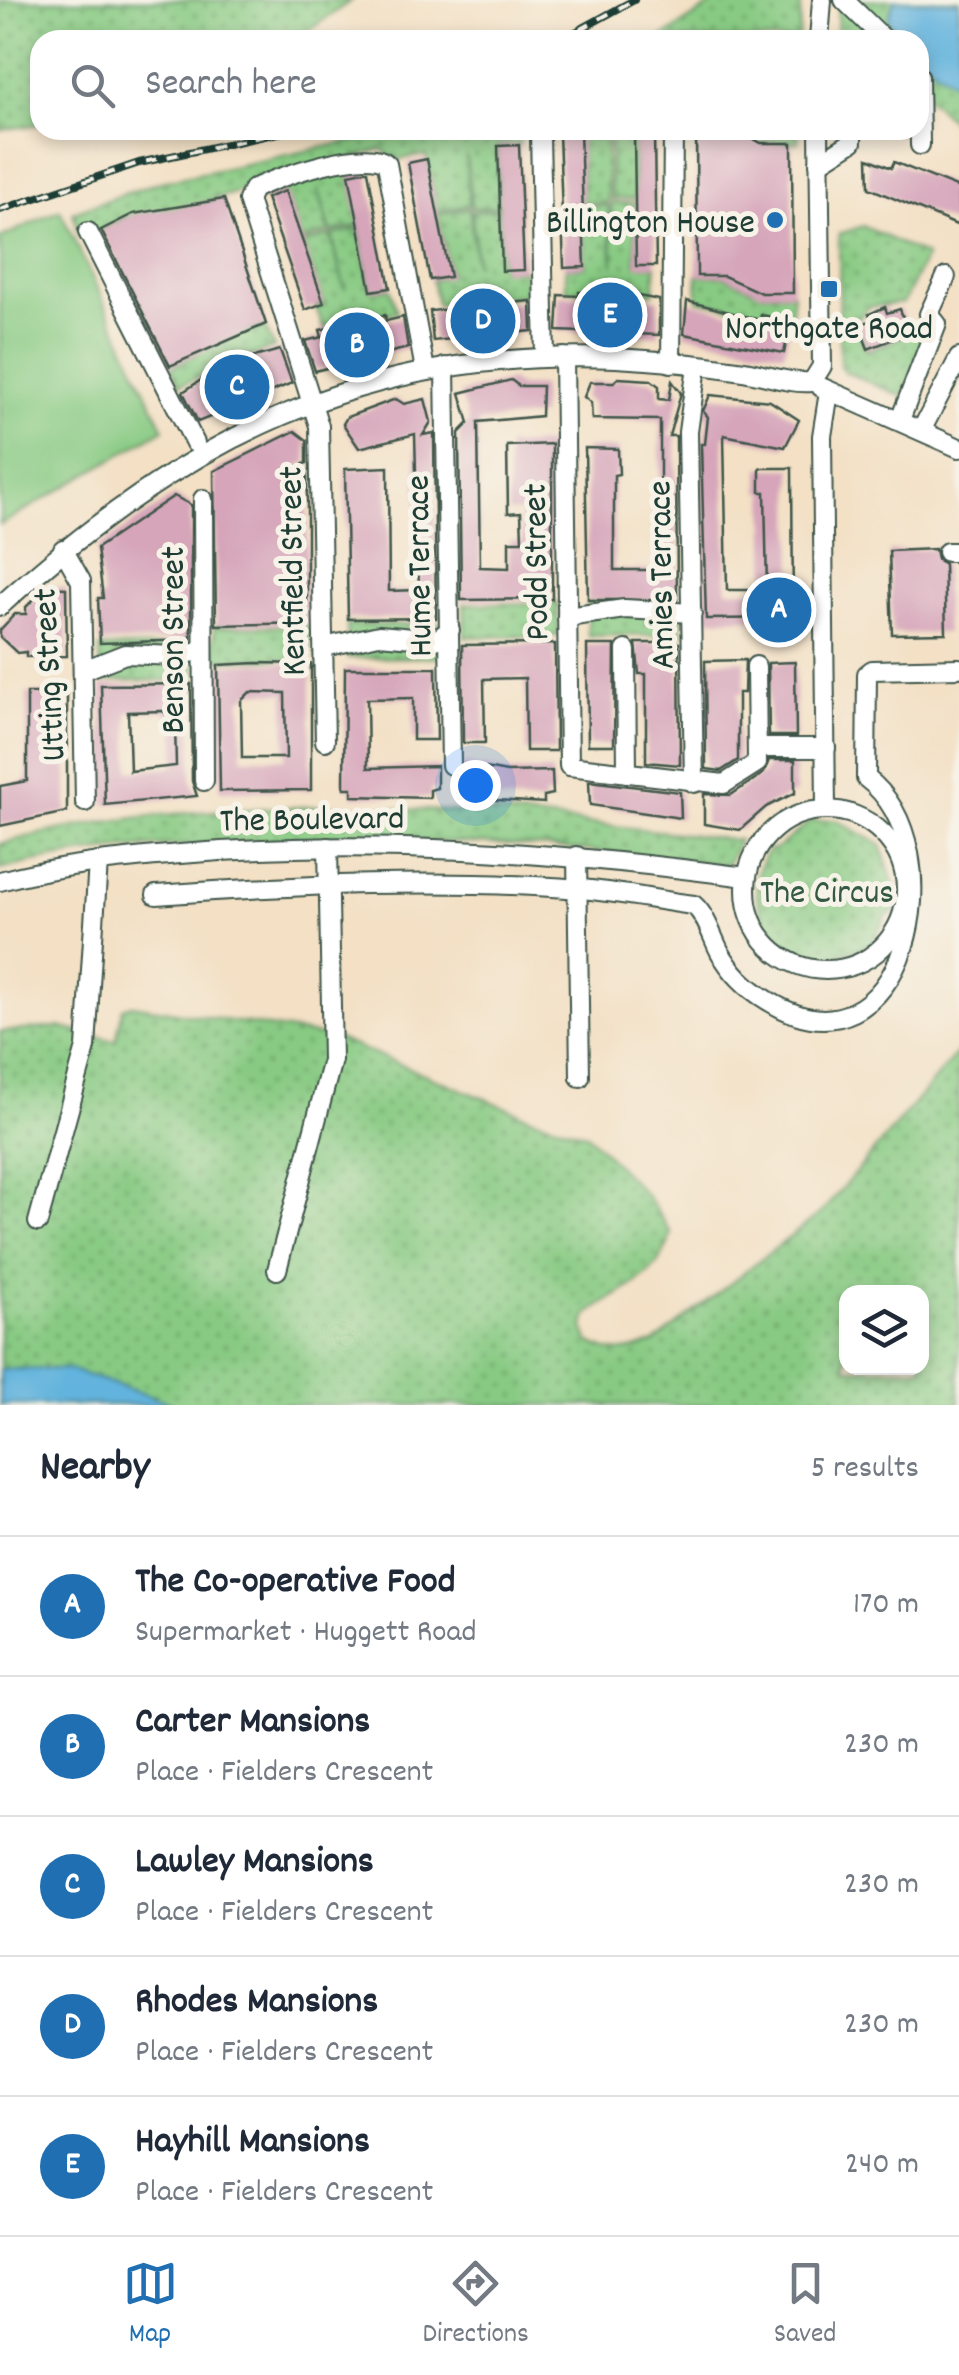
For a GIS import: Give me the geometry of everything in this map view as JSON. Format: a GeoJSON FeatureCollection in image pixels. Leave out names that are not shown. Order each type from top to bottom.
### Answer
{"type":"FeatureCollection","features":[{"type":"Feature","properties":{"kind":"street"},"geometry":{"type":"LineString","coordinates":[[820,30],[822,0]]}},
{"type":"Feature","properties":{"kind":"street"},"geometry":{"type":"LineString","coordinates":[[844,0],[876,30]]}},
{"type":"Feature","properties":{"kind":"street","name":"Podd Street"},"geometry":{"type":"LineString","coordinates":[[542,140],[567,617],[569,766],[627,773]]}},
{"type":"Feature","properties":{"kind":"street"},"geometry":{"type":"LineString","coordinates":[[671,355],[674,140]]}},
{"type":"Feature","properties":{"kind":"street"},"geometry":{"type":"LineString","coordinates":[[812,382],[822,366],[819,140]]}},
{"type":"Feature","properties":{"kind":"street"},"geometry":{"type":"LineString","coordinates":[[820,162],[852,140]]}},
{"type":"Feature","properties":{"kind":"street"},"geometry":{"type":"LineString","coordinates":[[920,140],[920,146]]}},
{"type":"Feature","properties":{"kind":"street","name":"Kentfield Street"},"geometry":{"type":"LineString","coordinates":[[325,740],[320,440],[248,200],[254,190],[296,173],[370,156],[388,164]]}},
{"type":"Feature","properties":{"kind":"street","name":"Hume Terrace"},"geometry":{"type":"LineString","coordinates":[[388,164],[435,369],[450,630],[450,765]]}},
{"type":"Feature","properties":{"kind":"street"},"geometry":{"type":"LineString","coordinates":[[88,232],[195,442]]}},
{"type":"Feature","properties":{"kind":"street"},"geometry":{"type":"LineString","coordinates":[[900,420],[935,338],[937,324],[930,314],[946,277]]}},
{"type":"Feature","properties":{"kind":"street"},"geometry":{"type":"LineString","coordinates":[[0,606],[63,549],[198,456],[308,397],[435,369],[552,353],[671,355],[696,373],[812,382],[959,448]]}},
{"type":"Feature","properties":{"kind":"street"},"geometry":{"type":"LineString","coordinates":[[922,429],[959,358]]}},
{"type":"Feature","properties":{"kind":"street","name":"Amies Terrace"},"geometry":{"type":"LineString","coordinates":[[694,783],[688,432],[696,373]]}},
{"type":"Feature","properties":{"kind":"street"},"geometry":{"type":"LineString","coordinates":[[826,809],[824,413],[830,392]]}},
{"type":"Feature","properties":{"kind":"street","name":"Benson Street"},"geometry":{"type":"LineString","coordinates":[[203,499],[204,780]]}},
{"type":"Feature","properties":{"kind":"street","name":"Utting Street"},"geometry":{"type":"LineString","coordinates":[[63,549],[80,582],[85,802]]}},
{"type":"Feature","properties":{"kind":"street"},"geometry":{"type":"LineString","coordinates":[[567,617],[624,609],[692,613]]}},
{"type":"Feature","properties":{"kind":"street"},"geometry":{"type":"LineString","coordinates":[[324,647],[380,635],[436,640],[450,630]]}},
{"type":"Feature","properties":{"kind":"street"},"geometry":{"type":"LineString","coordinates":[[84,670],[125,654],[177,656],[203,650]]}},
{"type":"Feature","properties":{"kind":"street"},"geometry":{"type":"LineString","coordinates":[[626,650],[627,773],[694,783],[724,784],[757,763],[756,666]]}},
{"type":"Feature","properties":{"kind":"street"},"geometry":{"type":"LineString","coordinates":[[918,815],[882,784],[866,778],[867,674],[872,670],[959,668]]}},
{"type":"Feature","properties":{"kind":"street"},"geometry":{"type":"LineString","coordinates":[[758,748],[826,748]]}},
{"type":"Feature","properties":{"kind":"street"},"geometry":{"type":"LineString","coordinates":[[826,809],[871,823],[900,859],[906,882],[905,906],[896,930],[877,952],[856,965],[830,970],[784,959],[753,924],[746,877],[753,856],[774,829],[804,812],[826,809]]}},
{"type":"Feature","properties":{"kind":"street"},"geometry":{"type":"LineString","coordinates":[[278,1270],[332,1060],[328,847]]}},
{"type":"Feature","properties":{"kind":"street","name":"The Boulevard"},"geometry":{"type":"LineString","coordinates":[[0,880],[98,862],[248,848],[328,847],[578,856],[746,877]]}},
{"type":"Feature","properties":{"kind":"street"},"geometry":{"type":"LineString","coordinates":[[578,856],[580,1077]]}},
{"type":"Feature","properties":{"kind":"street"},"geometry":{"type":"LineString","coordinates":[[38,1222],[86,1047],[98,862]]}},
{"type":"Feature","properties":{"kind":"street"},"geometry":{"type":"LineString","coordinates":[[156,895],[331,885],[580,888],[694,905],[736,976],[769,1002],[798,1013],[854,1014],[909,984]]}},
{"type":"Feature","properties":{"kind":"green space"},"geometry":{"type":"Polygon","coordinates":[[[0,0],[352,0],[309,30],[30,30],[30,126],[0,130],[0,0]]]}},
{"type":"Feature","properties":{"kind":"green space"},"geometry":{"type":"Polygon","coordinates":[[[719,0],[801,0],[800,30],[674,30],[719,0]]]}},
{"type":"Feature","properties":{"kind":"green space"},"geometry":{"type":"Polygon","coordinates":[[[847,0],[959,0],[959,128],[929,99],[929,30],[837,30],[838,7],[847,0]]]}},
{"type":"Feature","properties":{"kind":"green space"},"geometry":{"type":"Polygon","coordinates":[[[356,140],[519,140],[519,145],[498,146],[500,207],[472,208],[466,155],[469,205],[437,211],[426,155],[395,160],[382,149],[204,202],[248,332],[265,327],[274,347],[180,385],[171,368],[199,352],[126,217],[100,231],[78,235],[73,212],[156,183],[356,140]]]}},
{"type":"Feature","properties":{"kind":"green space"},"geometry":{"type":"Polygon","coordinates":[[[580,140],[606,140],[608,202],[583,203],[580,140]]]}},
{"type":"Feature","properties":{"kind":"green space"},"geometry":{"type":"Polygon","coordinates":[[[610,140],[634,140],[635,199],[611,199],[610,140]]]}},
{"type":"Feature","properties":{"kind":"green space"},"geometry":{"type":"Polygon","coordinates":[[[730,140],[798,140],[761,143],[761,293],[793,293],[790,320],[698,300],[697,276],[724,276],[754,290],[730,140]]]}},
{"type":"Feature","properties":{"kind":"green space"},"geometry":{"type":"Polygon","coordinates":[[[359,165],[380,168],[349,174],[359,226],[331,232],[318,187],[329,232],[302,241],[285,191],[257,200],[260,194],[273,189],[351,172],[359,165]]]}},
{"type":"Feature","properties":{"kind":"green space"},"geometry":{"type":"Polygon","coordinates":[[[611,203],[635,203],[636,265],[656,266],[654,293],[566,290],[566,268],[585,267],[583,207],[608,205],[613,266],[611,203]]]}},
{"type":"Feature","properties":{"kind":"green space"},"geometry":{"type":"Polygon","coordinates":[[[469,208],[476,265],[472,211],[500,210],[502,270],[524,270],[526,295],[437,305],[432,280],[450,276],[438,214],[469,208]]]}},
{"type":"Feature","properties":{"kind":"green space"},"geometry":{"type":"Polygon","coordinates":[[[60,210],[164,429],[0,525],[0,238],[60,210]]]}},
{"type":"Feature","properties":{"kind":"green space"},"geometry":{"type":"Polygon","coordinates":[[[863,226],[926,256],[903,303],[869,307],[855,322],[867,351],[925,327],[927,344],[902,396],[845,372],[840,365],[839,234],[863,226]]]}},
{"type":"Feature","properties":{"kind":"green space"},"geometry":{"type":"Polygon","coordinates":[[[359,229],[371,291],[390,288],[397,312],[323,327],[316,307],[324,304],[303,244],[330,235],[345,290],[332,235],[359,229]]]}},
{"type":"Feature","properties":{"kind":"green space"},"geometry":{"type":"Polygon","coordinates":[[[681,602],[682,635],[588,636],[588,603],[681,602]]]}},
{"type":"Feature","properties":{"kind":"green space"},"geometry":{"type":"Polygon","coordinates":[[[557,603],[559,636],[465,637],[464,604],[557,603]]]}},
{"type":"Feature","properties":{"kind":"green space"},"geometry":{"type":"Polygon","coordinates":[[[440,624],[442,657],[348,658],[347,625],[440,624]]]}},
{"type":"Feature","properties":{"kind":"green space"},"geometry":{"type":"Polygon","coordinates":[[[308,626],[309,659],[215,660],[214,627],[308,626]]]}},
{"type":"Feature","properties":{"kind":"green space"},"geometry":{"type":"Polygon","coordinates":[[[194,646],[195,680],[101,681],[100,648],[194,646]]]}},
{"type":"Feature","properties":{"kind":"green space"},"geometry":{"type":"Polygon","coordinates":[[[327,806],[496,813],[739,840],[727,865],[488,844],[309,840],[124,849],[0,870],[0,844],[41,834],[122,819],[327,806]]]}},
{"type":"Feature","properties":{"kind":"green space","name":"The Circus"},"geometry":{"type":"Polygon","coordinates":[[[836,820],[881,845],[897,896],[894,913],[887,915],[871,945],[840,954],[835,960],[789,949],[763,917],[756,889],[761,862],[769,850],[776,849],[810,821],[836,820]]]}},
{"type":"Feature","properties":{"kind":"green space"},"geometry":{"type":"Polygon","coordinates":[[[132,1005],[335,1038],[530,1117],[587,1134],[646,1195],[671,1233],[659,1261],[649,1272],[587,1315],[584,1326],[588,1341],[613,1351],[654,1343],[822,1212],[959,1051],[959,1405],[177,1405],[35,1369],[0,1369],[0,1032],[59,1027],[116,1041],[123,1008],[132,1005]]]}},
{"type":"Feature","properties":{"kind":"water"},"geometry":{"type":"Polygon","coordinates":[[[894,0],[959,1],[959,86],[929,64],[929,30],[895,30],[888,19],[894,0]]]}},
{"type":"Feature","properties":{"kind":"water"},"geometry":{"type":"Polygon","coordinates":[[[0,1369],[69,1369],[177,1405],[0,1405],[0,1369]]]}},
{"type":"Feature","properties":{"kind":"building"},"geometry":{"type":"Polygon","coordinates":[[[559,140],[580,140],[585,267],[564,268],[559,140]]]}},
{"type":"Feature","properties":{"kind":"building"},"geometry":{"type":"Polygon","coordinates":[[[634,140],[654,140],[656,266],[636,266],[634,140]]]}},
{"type":"Feature","properties":{"kind":"building"},"geometry":{"type":"Polygon","coordinates":[[[696,140],[792,143],[793,293],[761,293],[724,276],[697,276],[696,140]]]}},
{"type":"Feature","properties":{"kind":"building"},"geometry":{"type":"Polygon","coordinates":[[[519,145],[524,270],[502,271],[498,146],[519,145]]]}},
{"type":"Feature","properties":{"kind":"building"},"geometry":{"type":"Polygon","coordinates":[[[868,158],[891,168],[894,162],[959,188],[959,226],[869,188],[868,158]]]}},
{"type":"Feature","properties":{"kind":"building"},"geometry":{"type":"Polygon","coordinates":[[[427,159],[450,277],[430,280],[408,163],[427,159]]]}},
{"type":"Feature","properties":{"kind":"building"},"geometry":{"type":"Polygon","coordinates":[[[368,171],[390,288],[371,291],[349,174],[368,171]]]}},
{"type":"Feature","properties":{"kind":"building"},"geometry":{"type":"Polygon","coordinates":[[[285,191],[324,303],[305,310],[266,198],[285,191]]]}},
{"type":"Feature","properties":{"kind":"building"},"geometry":{"type":"Polygon","coordinates":[[[224,199],[266,324],[170,366],[101,230],[133,214],[224,199]]]}},
{"type":"Feature","properties":{"kind":"building"},"geometry":{"type":"Polygon","coordinates":[[[579,292],[600,293],[600,298],[629,299],[629,294],[659,300],[659,335],[557,331],[559,295],[579,296],[579,292]]]}},
{"type":"Feature","properties":{"kind":"building"},"geometry":{"type":"Polygon","coordinates":[[[531,301],[532,331],[433,341],[430,311],[531,301]]]}},
{"type":"Feature","properties":{"kind":"building"},"geometry":{"type":"Polygon","coordinates":[[[687,301],[760,320],[761,315],[773,317],[772,322],[790,325],[784,353],[684,334],[687,301]]]}},
{"type":"Feature","properties":{"kind":"building"},"geometry":{"type":"Polygon","coordinates":[[[885,307],[887,313],[900,309],[909,333],[868,349],[859,325],[872,320],[869,314],[885,307]]]}},
{"type":"Feature","properties":{"kind":"building"},"geometry":{"type":"Polygon","coordinates":[[[385,315],[386,321],[403,317],[408,348],[315,371],[305,341],[322,337],[320,330],[337,326],[339,333],[369,326],[368,319],[385,315]]]}},
{"type":"Feature","properties":{"kind":"building"},"geometry":{"type":"Polygon","coordinates":[[[280,350],[292,383],[198,422],[183,392],[213,372],[216,380],[246,367],[243,360],[280,350]]]}},
{"type":"Feature","properties":{"kind":"building"},"geometry":{"type":"Polygon","coordinates":[[[618,378],[651,380],[659,386],[659,399],[669,400],[672,381],[681,393],[669,436],[676,436],[677,600],[588,600],[585,448],[618,449],[619,474],[614,475],[614,570],[660,570],[660,420],[592,419],[591,403],[584,397],[590,382],[614,382],[618,378]]]}},
{"type":"Feature","properties":{"kind":"building"},"geometry":{"type":"Polygon","coordinates":[[[511,380],[519,386],[542,386],[541,416],[478,422],[480,567],[509,568],[509,541],[522,541],[521,512],[508,513],[507,446],[552,444],[552,599],[461,600],[459,433],[469,423],[460,393],[511,380]]]}},
{"type":"Feature","properties":{"kind":"building"},"geometry":{"type":"Polygon","coordinates":[[[710,395],[770,401],[799,420],[785,447],[724,435],[727,590],[767,590],[765,492],[760,492],[760,468],[792,468],[793,618],[706,619],[701,444],[705,444],[708,417],[703,411],[710,395]]]}},
{"type":"Feature","properties":{"kind":"building"},"geometry":{"type":"Polygon","coordinates":[[[396,399],[404,404],[425,399],[431,422],[423,435],[434,433],[436,618],[348,619],[345,469],[388,467],[389,591],[419,590],[415,434],[359,448],[343,424],[347,417],[396,399]]]}},
{"type":"Feature","properties":{"kind":"building"},"geometry":{"type":"Polygon","coordinates":[[[295,431],[307,440],[307,463],[292,468],[307,470],[307,623],[216,625],[214,471],[295,431]]]}},
{"type":"Feature","properties":{"kind":"building"},"geometry":{"type":"Polygon","coordinates":[[[174,496],[191,505],[191,640],[100,643],[98,598],[103,598],[97,548],[174,496]]]}},
{"type":"Feature","properties":{"kind":"building"},"geometry":{"type":"Polygon","coordinates":[[[935,549],[937,559],[944,564],[946,633],[892,634],[889,551],[935,549]]]}},
{"type":"Feature","properties":{"kind":"building"},"geometry":{"type":"Polygon","coordinates":[[[46,587],[66,588],[67,656],[26,657],[26,652],[17,653],[0,637],[0,630],[15,614],[26,614],[26,607],[46,587]]]}},
{"type":"Feature","properties":{"kind":"building"},"geometry":{"type":"Polygon","coordinates":[[[636,643],[679,643],[680,765],[646,762],[646,674],[639,674],[636,643]]]}},
{"type":"Feature","properties":{"kind":"building"},"geometry":{"type":"Polygon","coordinates":[[[555,644],[556,751],[526,751],[525,678],[484,679],[485,743],[463,743],[462,645],[555,644]]]}},
{"type":"Feature","properties":{"kind":"building"},"geometry":{"type":"Polygon","coordinates":[[[587,645],[615,645],[614,745],[588,745],[587,645]]]}},
{"type":"Feature","properties":{"kind":"building"},"geometry":{"type":"Polygon","coordinates":[[[745,660],[744,693],[738,693],[738,760],[721,771],[706,769],[705,661],[745,660]]]}},
{"type":"Feature","properties":{"kind":"building"},"geometry":{"type":"Polygon","coordinates":[[[795,662],[796,736],[769,736],[768,663],[795,662]]]}},
{"type":"Feature","properties":{"kind":"building"},"geometry":{"type":"Polygon","coordinates":[[[311,664],[311,790],[220,791],[218,665],[311,664]],[[250,692],[241,701],[242,758],[286,758],[285,693],[250,692]]]}},
{"type":"Feature","properties":{"kind":"building"},"geometry":{"type":"Polygon","coordinates":[[[345,668],[436,668],[437,740],[413,740],[413,698],[367,699],[368,768],[437,766],[437,788],[430,790],[430,798],[352,796],[352,788],[344,788],[345,668]]]}},
{"type":"Feature","properties":{"kind":"building"},"geometry":{"type":"Polygon","coordinates":[[[191,684],[192,781],[197,796],[105,805],[101,685],[191,684]],[[163,711],[128,712],[130,771],[176,766],[175,722],[163,711]]]}},
{"type":"Feature","properties":{"kind":"building"},"geometry":{"type":"Polygon","coordinates":[[[27,693],[67,693],[67,812],[0,826],[0,786],[27,781],[27,693]]]}},
{"type":"Feature","properties":{"kind":"building"},"geometry":{"type":"Polygon","coordinates":[[[769,760],[795,760],[795,793],[766,807],[740,830],[704,824],[704,794],[731,795],[764,773],[769,760]]]}},
{"type":"Feature","properties":{"kind":"building"},"geometry":{"type":"Polygon","coordinates":[[[464,764],[507,772],[552,771],[553,794],[544,796],[544,803],[465,798],[466,791],[459,790],[464,764]]]}},
{"type":"Feature","properties":{"kind":"building"},"geometry":{"type":"Polygon","coordinates":[[[589,781],[680,792],[681,818],[590,805],[589,781]]]}},
{"type":"Feature","properties":{"kind":"railway"},"geometry":{"type":"LineString","coordinates":[[579,30],[634,0]]}},
{"type":"Feature","properties":{"kind":"railway"},"geometry":{"type":"LineString","coordinates":[[0,210],[139,163],[246,140]]}},
{"type":"Feature","properties":{"kind":"place","name":"Billington House"},"geometry":{"type":"Point","coordinates":[775,220]}},
{"type":"Feature","properties":{"kind":"place","name":"Northgate Road"},"geometry":{"type":"Point","coordinates":[829,289]}},
{"type":"Feature","properties":{"kind":"place","name":"Hayhill Mansions"},"geometry":{"type":"Point","coordinates":[610,315]}},
{"type":"Feature","properties":{"kind":"place","name":"Rhodes Mansions"},"geometry":{"type":"Point","coordinates":[483,321]}},
{"type":"Feature","properties":{"kind":"place","name":"Carter Mansions"},"geometry":{"type":"Point","coordinates":[357,345]}},
{"type":"Feature","properties":{"kind":"place","name":"Lawley Mansions"},"geometry":{"type":"Point","coordinates":[237,387]}},
{"type":"Feature","properties":{"kind":"place","name":"The Co-operative Food"},"geometry":{"type":"Point","coordinates":[779,610]}}]}
